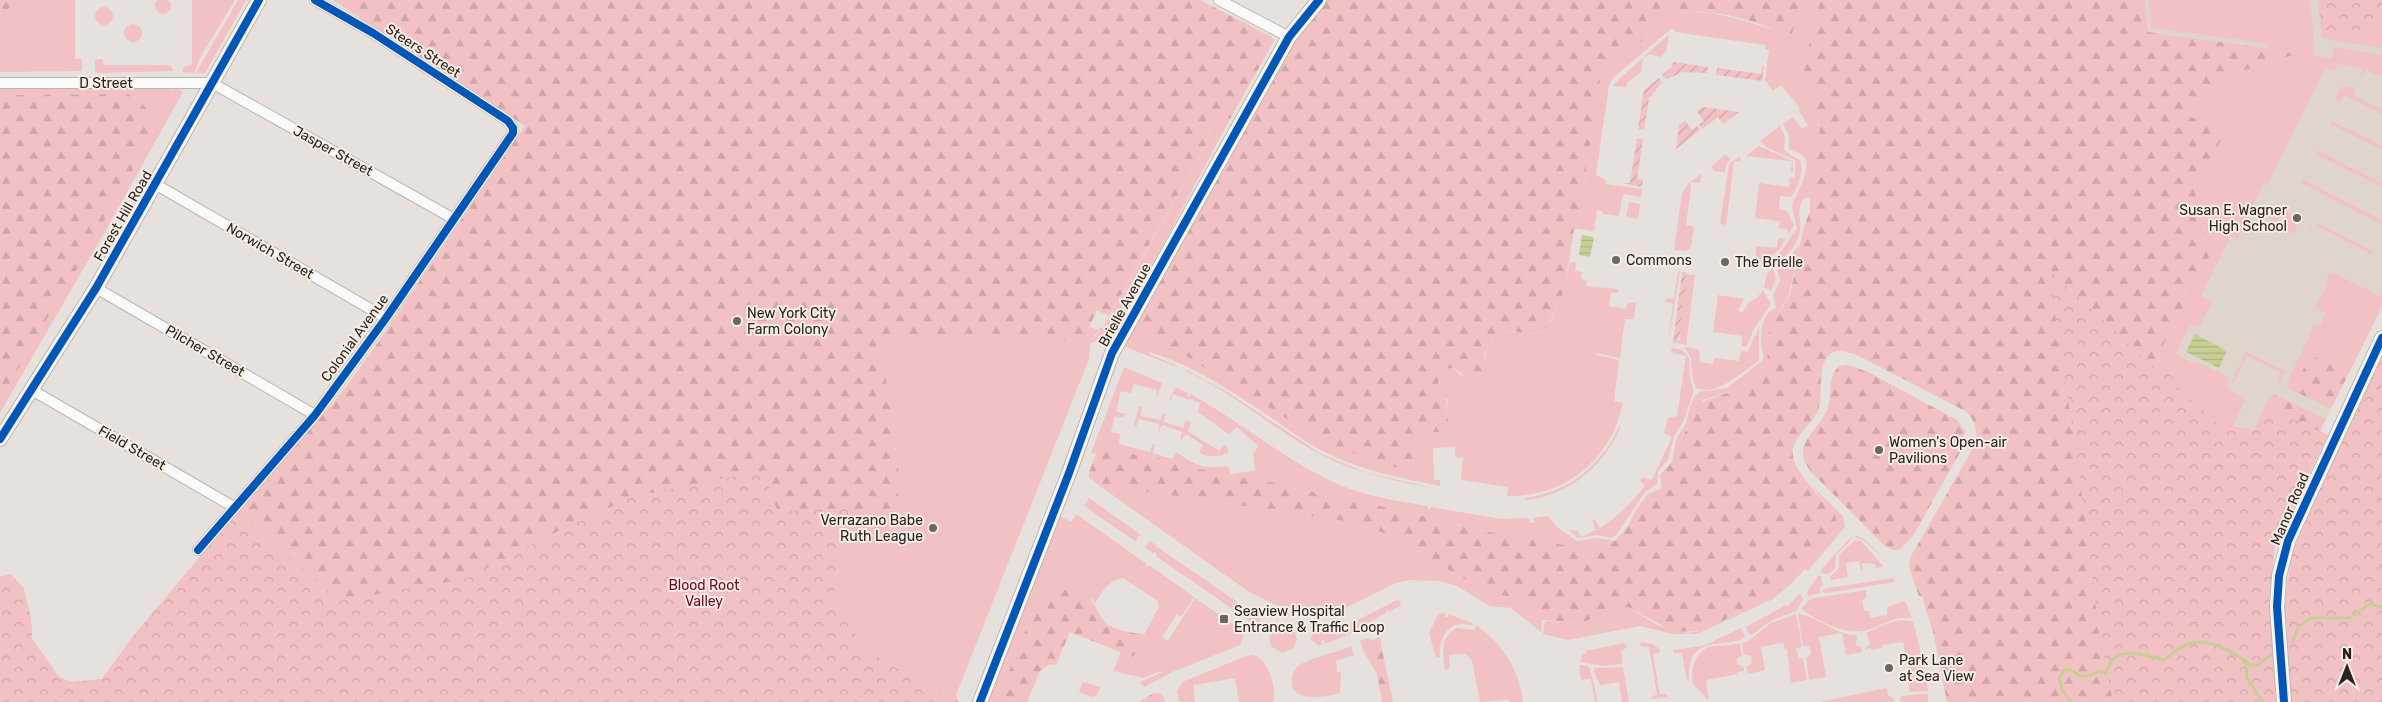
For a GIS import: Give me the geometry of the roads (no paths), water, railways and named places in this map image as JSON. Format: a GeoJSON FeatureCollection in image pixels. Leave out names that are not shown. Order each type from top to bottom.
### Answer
{"type":"FeatureCollection","features":[{"type":"Feature","properties":{"kind":"street","name":"Forest Hill Road"},"geometry":{"type":"LineString","coordinates":[[0,439],[30,389],[96,288],[260,0]]}},
{"type":"Feature","properties":{"kind":"street","name":"Steers Street"},"geometry":{"type":"LineString","coordinates":[[315,0],[373,33],[508,121],[513,128]]}},
{"type":"Feature","properties":{"kind":"street"},"geometry":{"type":"LineString","coordinates":[[1219,0],[1289,37]]}},
{"type":"Feature","properties":{"kind":"street","name":"Brielle Avenue"},"geometry":{"type":"LineString","coordinates":[[980,702],[1069,474],[1112,353],[1289,37],[1319,0]]}},
{"type":"Feature","properties":{"kind":"street","name":"D Street"},"geometry":{"type":"LineString","coordinates":[[0,83],[212,83]]}},
{"type":"Feature","properties":{"kind":"street","name":"Jasper Street"},"geometry":{"type":"LineString","coordinates":[[212,83],[454,219]]}},
{"type":"Feature","properties":{"kind":"street","name":"Colonial Avenue"},"geometry":{"type":"LineString","coordinates":[[198,550],[315,415],[386,318],[511,136],[513,128]]}},
{"type":"Feature","properties":{"kind":"street","name":"Norwich Street"},"geometry":{"type":"LineString","coordinates":[[155,184],[386,318]]}},
{"type":"Feature","properties":{"kind":"street","name":"Pilcher Street"},"geometry":{"type":"LineString","coordinates":[[96,288],[315,415]]}},
{"type":"Feature","properties":{"kind":"street","name":"Manor Road"},"geometry":{"type":"LineString","coordinates":[[2284,702],[2277,607],[2278,576],[2288,541],[2382,338]]}},
{"type":"Feature","properties":{"kind":"street","name":"Field Street"},"geometry":{"type":"LineString","coordinates":[[30,389],[234,507]]}},
{"type":"Feature","properties":{"kind":"waterway"},"geometry":{"type":"LineString","coordinates":[[2292,642],[2299,626],[2311,618],[2349,618],[2370,604],[2382,607]]}},
{"type":"Feature","properties":{"kind":"waterway"},"geometry":{"type":"LineString","coordinates":[[2071,702],[2062,689],[2059,679],[2064,670],[2073,671],[2080,676],[2090,675],[2099,671],[2105,673],[2111,661],[2118,655],[2131,653],[2164,660],[2182,647],[2196,642],[2205,642],[2221,647],[2251,665],[2257,665],[2272,654]]}},
{"type":"Feature","properties":{"kind":"waterway"},"geometry":{"type":"LineString","coordinates":[[2245,661],[2247,678],[2263,702]]}},
{"type":"Feature","properties":{"kind":"place","name":"Susan E. Wagner High School"},"geometry":{"type":"Point","coordinates":[2297,218]}},
{"type":"Feature","properties":{"kind":"place","name":"Commons"},"geometry":{"type":"Point","coordinates":[1616,260]}},
{"type":"Feature","properties":{"kind":"place","name":"The Brielle"},"geometry":{"type":"Point","coordinates":[1725,262]}},
{"type":"Feature","properties":{"kind":"place","name":"New York City Farm Colony"},"geometry":{"type":"Point","coordinates":[737,321]}},
{"type":"Feature","properties":{"kind":"place","name":"Women's Open-air Pavilions"},"geometry":{"type":"Point","coordinates":[1879,450]}},
{"type":"Feature","properties":{"kind":"place","name":"Verrazano Babe Ruth League"},"geometry":{"type":"Point","coordinates":[933,528]}},
{"type":"Feature","properties":{"kind":"place","name":"Seaview Hospital Entrance & Traffic Loop"},"geometry":{"type":"Point","coordinates":[1224,619]}},
{"type":"Feature","properties":{"kind":"place","name":"Park Lane at Sea View"},"geometry":{"type":"Point","coordinates":[1889,668]}},
{"type":"Feature","properties":{"kind":"park label","name":"Blood Root Valley"},"geometry":{"type":"Point","coordinates":[704,594]}}]}
